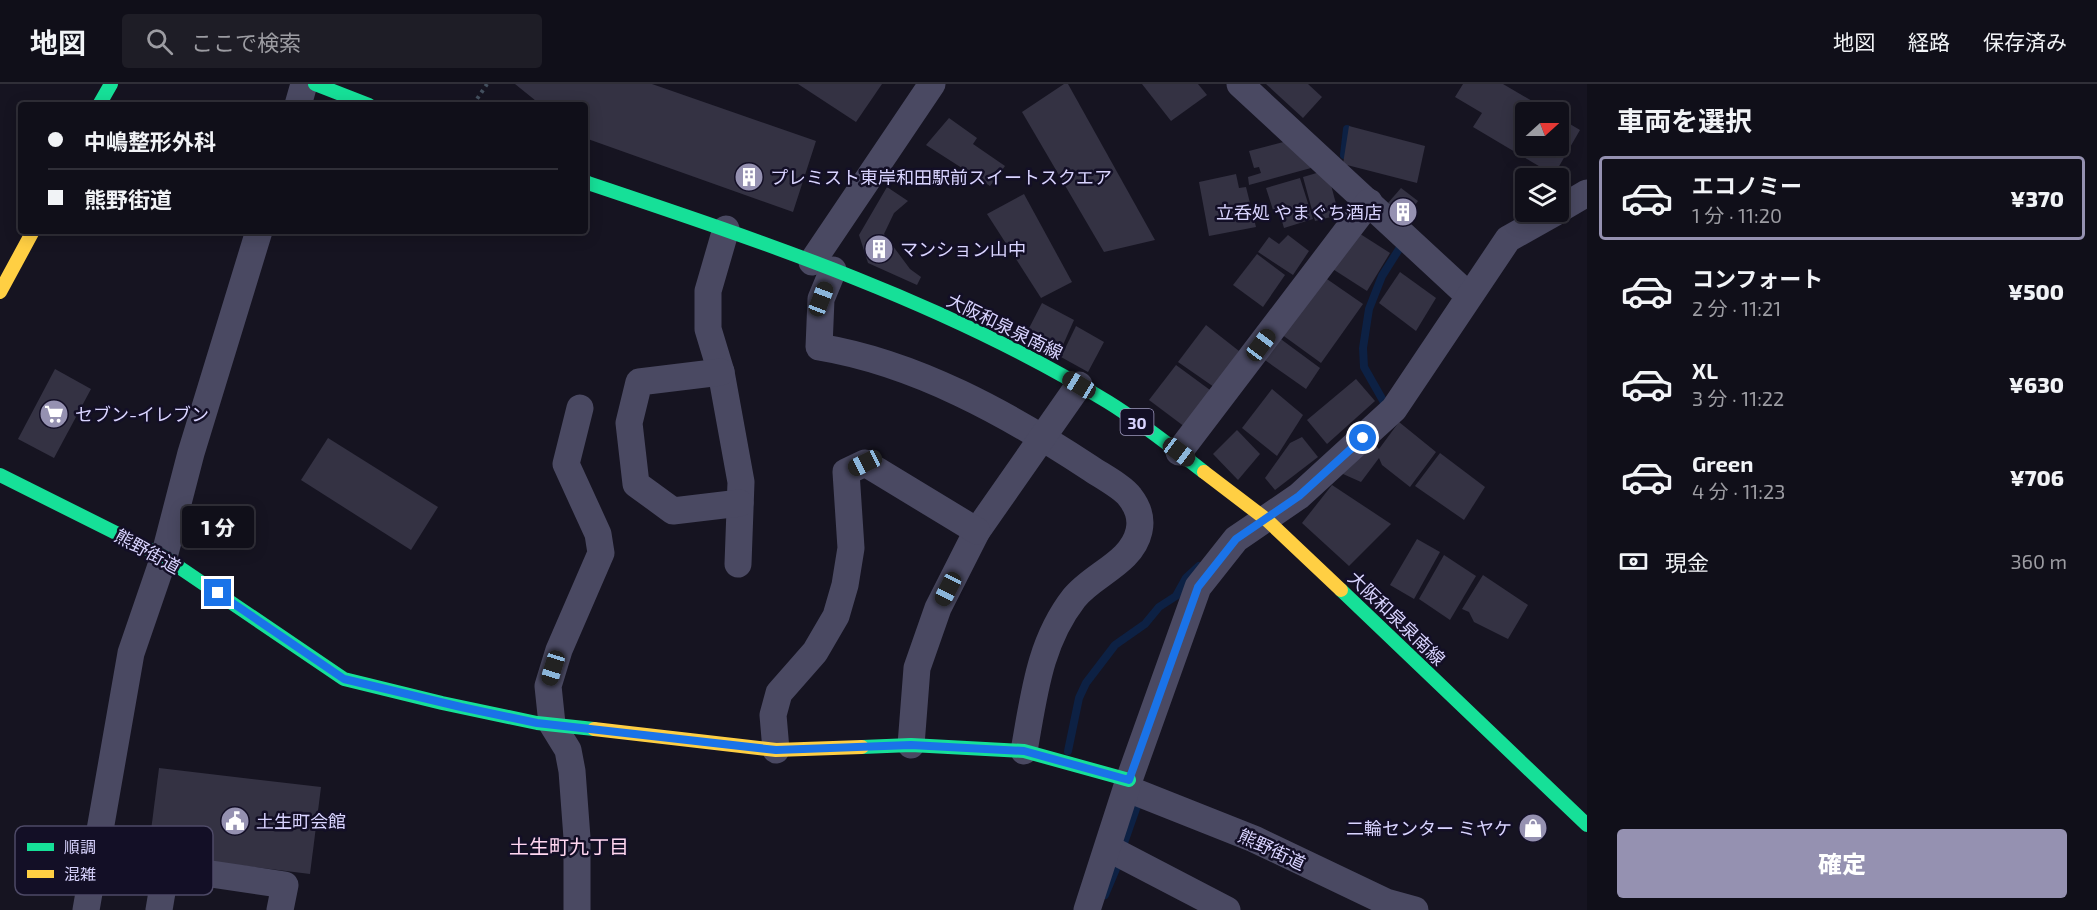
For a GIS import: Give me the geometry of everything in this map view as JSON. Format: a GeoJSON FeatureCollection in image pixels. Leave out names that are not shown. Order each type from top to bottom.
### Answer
{"type":"FeatureCollection","features":[{"type":"Feature","properties":{"kind":"main road"},"geometry":{"type":"LineString","coordinates":[[101,102],[111,84]]}},
{"type":"Feature","properties":{"kind":"main road"},"geometry":{"type":"LineString","coordinates":[[315,84],[361,102]]}},
{"type":"Feature","properties":{"kind":"main road","name":"大阪和泉泉南線"},"geometry":{"type":"LineString","coordinates":[[588,183],[726,229],[911,302],[988,336],[1110,402],[1267,520],[1587,825]]}},
{"type":"Feature","properties":{"kind":"main road"},"geometry":{"type":"LineString","coordinates":[[0,292],[31,234]]}},
{"type":"Feature","properties":{"kind":"main road","name":"熊野街道"},"geometry":{"type":"LineString","coordinates":[[0,475],[164,557],[344,679],[442,703],[552,724],[776,750],[911,745],[1024,751],[1128,785]]}},
{"type":"Feature","properties":{"kind":"street"},"geometry":{"type":"LineString","coordinates":[[299,102],[304,84]]}},
{"type":"Feature","properties":{"kind":"street"},"geometry":{"type":"LineString","coordinates":[[932,84],[822,266],[819,347],[842,351],[888,365],[958,392],[1043,437],[1129,494],[1139,512],[1139,531],[1128,553],[1075,596],[1055,626],[1041,662],[1024,751]]}},
{"type":"Feature","properties":{"kind":"street"},"geometry":{"type":"LineString","coordinates":[[1240,84],[1469,296]]}},
{"type":"Feature","properties":{"kind":"street"},"geometry":{"type":"LineString","coordinates":[[1569,204],[1587,193]]}},
{"type":"Feature","properties":{"kind":"street"},"geometry":{"type":"LineString","coordinates":[[1179,452],[1369,202]]}},
{"type":"Feature","properties":{"kind":"street"},"geometry":{"type":"LineString","coordinates":[[1087,910],[1128,785],[1198,587],[1236,539],[1299,496],[1394,409],[1508,239],[1538,222]]}},
{"type":"Feature","properties":{"kind":"street"},"geometry":{"type":"LineString","coordinates":[[726,229],[708,291],[708,329],[722,372],[741,482],[738,564]]}},
{"type":"Feature","properties":{"kind":"street"},"geometry":{"type":"LineString","coordinates":[[101,826],[130,653],[164,557],[191,453],[258,234]]}},
{"type":"Feature","properties":{"kind":"street"},"geometry":{"type":"LineString","coordinates":[[722,372],[639,382],[629,423],[636,484],[673,511],[740,503]]}},
{"type":"Feature","properties":{"kind":"street"},"geometry":{"type":"LineString","coordinates":[[911,745],[917,668],[938,608],[977,531],[1079,385]]}},
{"type":"Feature","properties":{"kind":"street"},"geometry":{"type":"LineString","coordinates":[[577,910],[577,838],[572,771],[568,750],[552,724],[548,686],[559,650],[602,553],[598,534],[566,464],[580,408]]}},
{"type":"Feature","properties":{"kind":"street"},"geometry":{"type":"LineString","coordinates":[[776,750],[772,715],[779,693],[815,652],[836,616],[845,585],[851,548],[846,472],[865,463],[977,531]]}},
{"type":"Feature","properties":{"kind":"street","name":"熊野街道"},"geometry":{"type":"LineString","coordinates":[[1128,785],[1254,839],[1386,902],[1415,910]]}},
{"type":"Feature","properties":{"kind":"street"},"geometry":{"type":"LineString","coordinates":[[1108,848],[1227,910]]}},
{"type":"Feature","properties":{"kind":"street"},"geometry":{"type":"LineString","coordinates":[[213,875],[285,885],[280,910]]}},
{"type":"Feature","properties":{"kind":"street"},"geometry":{"type":"LineString","coordinates":[[86,910],[89,895]]}},
{"type":"Feature","properties":{"kind":"street"},"geometry":{"type":"LineString","coordinates":[[159,910],[162,895]]}},
{"type":"Feature","properties":{"kind":"path"},"geometry":{"type":"LineString","coordinates":[[475,102],[487,84]]}},
{"type":"Feature","properties":{"kind":"building","name":"プレミスト東岸和田駅前スイートスクエア"},"geometry":{"type":"Polygon","coordinates":[[[515,84],[652,84],[816,141],[793,212],[588,139],[588,102],[537,102],[515,84]]]}},
{"type":"Feature","properties":{"kind":"building"},"geometry":{"type":"Polygon","coordinates":[[[798,84],[882,84],[856,122],[798,84]]]}},
{"type":"Feature","properties":{"kind":"building"},"geometry":{"type":"Polygon","coordinates":[[[1064,84],[1068,84],[1155,240],[1104,252],[1022,112],[1064,84]]]}},
{"type":"Feature","properties":{"kind":"building"},"geometry":{"type":"Polygon","coordinates":[[[1142,84],[1198,84],[1207,95],[1171,121],[1142,84]]]}},
{"type":"Feature","properties":{"kind":"building"},"geometry":{"type":"Polygon","coordinates":[[[1266,84],[1308,84],[1322,97],[1303,118],[1266,84]]]}},
{"type":"Feature","properties":{"kind":"building"},"geometry":{"type":"Polygon","coordinates":[[[1463,84],[1503,84],[1534,102],[1515,102],[1515,152],[1473,127],[1482,113],[1455,97],[1463,84]]]}},
{"type":"Feature","properties":{"kind":"building"},"geometry":{"type":"Polygon","coordinates":[[[949,118],[977,138],[973,144],[1005,166],[990,186],[926,145],[949,118]]]}},
{"type":"Feature","properties":{"kind":"building"},"geometry":{"type":"Polygon","coordinates":[[[1569,124],[1580,130],[1569,149],[1569,124]]]}},
{"type":"Feature","properties":{"kind":"building"},"geometry":{"type":"Polygon","coordinates":[[[1349,126],[1425,146],[1417,183],[1343,164],[1349,126]]]}},
{"type":"Feature","properties":{"kind":"building"},"geometry":{"type":"Polygon","coordinates":[[[1295,139],[1311,168],[1249,185],[1248,177],[1261,173],[1259,167],[1254,168],[1249,151],[1295,139]]]}},
{"type":"Feature","properties":{"kind":"building"},"geometry":{"type":"Polygon","coordinates":[[[1522,156],[1565,156],[1558,168],[1542,168],[1522,156]]]}},
{"type":"Feature","properties":{"kind":"building"},"geometry":{"type":"Polygon","coordinates":[[[1327,170],[1339,215],[1315,221],[1303,177],[1327,170]]]}},
{"type":"Feature","properties":{"kind":"building"},"geometry":{"type":"Polygon","coordinates":[[[1236,174],[1239,188],[1246,187],[1256,227],[1209,236],[1199,182],[1236,174]]]}},
{"type":"Feature","properties":{"kind":"building"},"geometry":{"type":"Polygon","coordinates":[[[1300,178],[1313,219],[1284,228],[1278,208],[1273,210],[1266,188],[1300,178]]]}},
{"type":"Feature","properties":{"kind":"building","name":"マンション山中"},"geometry":{"type":"Polygon","coordinates":[[[887,187],[908,201],[894,213],[884,234],[910,269],[921,277],[917,285],[868,263],[859,235],[887,187]]]}},
{"type":"Feature","properties":{"kind":"building","name":"立呑処 やまぐち酒店"},"geometry":{"type":"Polygon","coordinates":[[[1401,188],[1418,201],[1404,220],[1388,203],[1401,188]]]}},
{"type":"Feature","properties":{"kind":"building"},"geometry":{"type":"Polygon","coordinates":[[[1024,194],[1072,282],[1041,298],[987,214],[1024,194]]]}},
{"type":"Feature","properties":{"kind":"building"},"geometry":{"type":"Polygon","coordinates":[[[1354,230],[1390,253],[1367,291],[1328,266],[1354,230]]]}},
{"type":"Feature","properties":{"kind":"building"},"geometry":{"type":"Polygon","coordinates":[[[1288,235],[1309,251],[1293,275],[1258,252],[1269,237],[1279,244],[1288,235]]]}},
{"type":"Feature","properties":{"kind":"building"},"geometry":{"type":"Polygon","coordinates":[[[1257,254],[1285,275],[1263,307],[1233,285],[1257,254]]]}},
{"type":"Feature","properties":{"kind":"building"},"geometry":{"type":"Polygon","coordinates":[[[1400,272],[1436,298],[1416,331],[1379,303],[1400,272]]]}},
{"type":"Feature","properties":{"kind":"building"},"geometry":{"type":"Polygon","coordinates":[[[1324,277],[1363,304],[1321,363],[1281,334],[1324,277]]]}},
{"type":"Feature","properties":{"kind":"building"},"geometry":{"type":"Polygon","coordinates":[[[1042,303],[1074,320],[1059,354],[1026,334],[1042,303]]]}},
{"type":"Feature","properties":{"kind":"building"},"geometry":{"type":"Polygon","coordinates":[[[1206,325],[1239,351],[1214,387],[1178,362],[1206,325]]]}},
{"type":"Feature","properties":{"kind":"building"},"geometry":{"type":"Polygon","coordinates":[[[1076,326],[1104,342],[1088,372],[1061,357],[1076,326]]]}},
{"type":"Feature","properties":{"kind":"building"},"geometry":{"type":"Polygon","coordinates":[[[1278,337],[1320,368],[1306,389],[1262,358],[1278,337]]]}},
{"type":"Feature","properties":{"kind":"building"},"geometry":{"type":"Polygon","coordinates":[[[1176,365],[1210,390],[1185,427],[1149,400],[1176,365]]]}},
{"type":"Feature","properties":{"kind":"building","name":"セブン-イレブン"},"geometry":{"type":"Polygon","coordinates":[[[55,369],[91,389],[54,458],[18,439],[55,369]]]}},
{"type":"Feature","properties":{"kind":"building"},"geometry":{"type":"Polygon","coordinates":[[[1356,379],[1375,401],[1327,444],[1307,420],[1356,379]]]}},
{"type":"Feature","properties":{"kind":"building"},"geometry":{"type":"Polygon","coordinates":[[[1272,389],[1303,415],[1277,456],[1242,428],[1272,389]]]}},
{"type":"Feature","properties":{"kind":"building"},"geometry":{"type":"Polygon","coordinates":[[[1399,422],[1436,452],[1410,487],[1382,465],[1379,458],[1361,482],[1343,474],[1344,467],[1372,442],[1379,449],[1399,422]]]}},
{"type":"Feature","properties":{"kind":"building"},"geometry":{"type":"Polygon","coordinates":[[[1237,430],[1260,454],[1238,480],[1213,454],[1237,430]]]}},
{"type":"Feature","properties":{"kind":"building"},"geometry":{"type":"Polygon","coordinates":[[[1302,437],[1318,457],[1275,490],[1265,478],[1290,443],[1302,437]]]}},
{"type":"Feature","properties":{"kind":"building"},"geometry":{"type":"Polygon","coordinates":[[[328,438],[438,507],[411,550],[301,480],[328,438]]]}},
{"type":"Feature","properties":{"kind":"building"},"geometry":{"type":"Polygon","coordinates":[[[1440,453],[1485,487],[1464,520],[1415,486],[1440,453]]]}},
{"type":"Feature","properties":{"kind":"building"},"geometry":{"type":"Polygon","coordinates":[[[1332,485],[1391,524],[1349,566],[1302,523],[1332,485]]]}},
{"type":"Feature","properties":{"kind":"building"},"geometry":{"type":"Polygon","coordinates":[[[1417,539],[1440,552],[1414,599],[1390,585],[1417,539]]]}},
{"type":"Feature","properties":{"kind":"building"},"geometry":{"type":"Polygon","coordinates":[[[1444,555],[1476,576],[1450,620],[1419,599],[1444,555]]]}},
{"type":"Feature","properties":{"kind":"building"},"geometry":{"type":"Polygon","coordinates":[[[1483,575],[1528,605],[1508,639],[1474,622],[1469,612],[1462,609],[1483,575]]]}},
{"type":"Feature","properties":{"kind":"building","name":"土生町会館"},"geometry":{"type":"Polygon","coordinates":[[[159,768],[321,787],[310,874],[213,862],[213,826],[152,826],[159,768]]]}},
{"type":"Feature","properties":{"kind":"waterway"},"geometry":{"type":"LineString","coordinates":[[1344,155],[1347,129]]}},
{"type":"Feature","properties":{"kind":"waterway"},"geometry":{"type":"LineString","coordinates":[[1382,407],[1385,404],[1364,367],[1363,348],[1369,309],[1382,276],[1401,246]]}},
{"type":"Feature","properties":{"kind":"waterway"},"geometry":{"type":"LineString","coordinates":[[1068,751],[1079,698],[1086,683],[1115,645],[1145,624],[1159,607],[1176,596],[1186,578],[1199,566]]}},
{"type":"Feature","properties":{"kind":"waterway"},"geometry":{"type":"LineString","coordinates":[[1124,843],[1137,806]]}},
{"type":"Feature","properties":{"kind":"waterway"},"geometry":{"type":"LineString","coordinates":[[1105,895],[1116,869]]}},
{"type":"Feature","properties":{"kind":"traffic: fast"},"geometry":{"type":"LineString","coordinates":[[101,102],[111,84]]}},
{"type":"Feature","properties":{"kind":"traffic: fast"},"geometry":{"type":"LineString","coordinates":[[315,84],[361,102]]}},
{"type":"Feature","properties":{"kind":"traffic: fast"},"geometry":{"type":"LineString","coordinates":[[588,183],[853,277],[984,334],[1108,402],[1204,472]]}},
{"type":"Feature","properties":{"kind":"traffic: fast"},"geometry":{"type":"LineString","coordinates":[[0,475],[164,557],[344,679],[537,723],[594,729]]}},
{"type":"Feature","properties":{"kind":"traffic: fast"},"geometry":{"type":"LineString","coordinates":[[1341,590],[1587,825]]}},
{"type":"Feature","properties":{"kind":"traffic: fast"},"geometry":{"type":"LineString","coordinates":[[862,747],[911,745],[1024,751],[1129,780]]}},
{"type":"Feature","properties":{"kind":"traffic: slow"},"geometry":{"type":"LineString","coordinates":[[0,292],[31,234]]}},
{"type":"Feature","properties":{"kind":"traffic: slow"},"geometry":{"type":"LineString","coordinates":[[1204,472],[1267,520],[1341,590]]}},
{"type":"Feature","properties":{"kind":"traffic: slow"},"geometry":{"type":"LineString","coordinates":[[594,729],[776,750],[862,747]]}},
{"type":"Feature","properties":{"kind":"place","name":"プレミスト東岸和田駅前スイートスクエア"},"geometry":{"type":"Point","coordinates":[749,177]}},
{"type":"Feature","properties":{"kind":"place","name":"立呑処 やまぐち酒店"},"geometry":{"type":"Point","coordinates":[1403,212]}},
{"type":"Feature","properties":{"kind":"place","name":"マンション山中"},"geometry":{"type":"Point","coordinates":[879,249]}},
{"type":"Feature","properties":{"kind":"place","name":"セブン-イレブン"},"geometry":{"type":"Point","coordinates":[54,414]}},
{"type":"Feature","properties":{"kind":"place","name":"土生町会館"},"geometry":{"type":"Point","coordinates":[235,821]}},
{"type":"Feature","properties":{"kind":"place","name":"二輪センター ミヤケ"},"geometry":{"type":"Point","coordinates":[1533,828]}},
{"type":"Feature","properties":{"kind":"district","name":"土生町九丁目"},"geometry":{"type":"Point","coordinates":[569,846]}},
{"type":"Feature","properties":{"kind":"route"},"geometry":{"type":"LineString","coordinates":[[218,593],[344,679],[537,723],[776,750],[911,745],[1024,751],[1129,780],[1198,587],[1236,539],[1299,496],[1363,438]]}}]}
